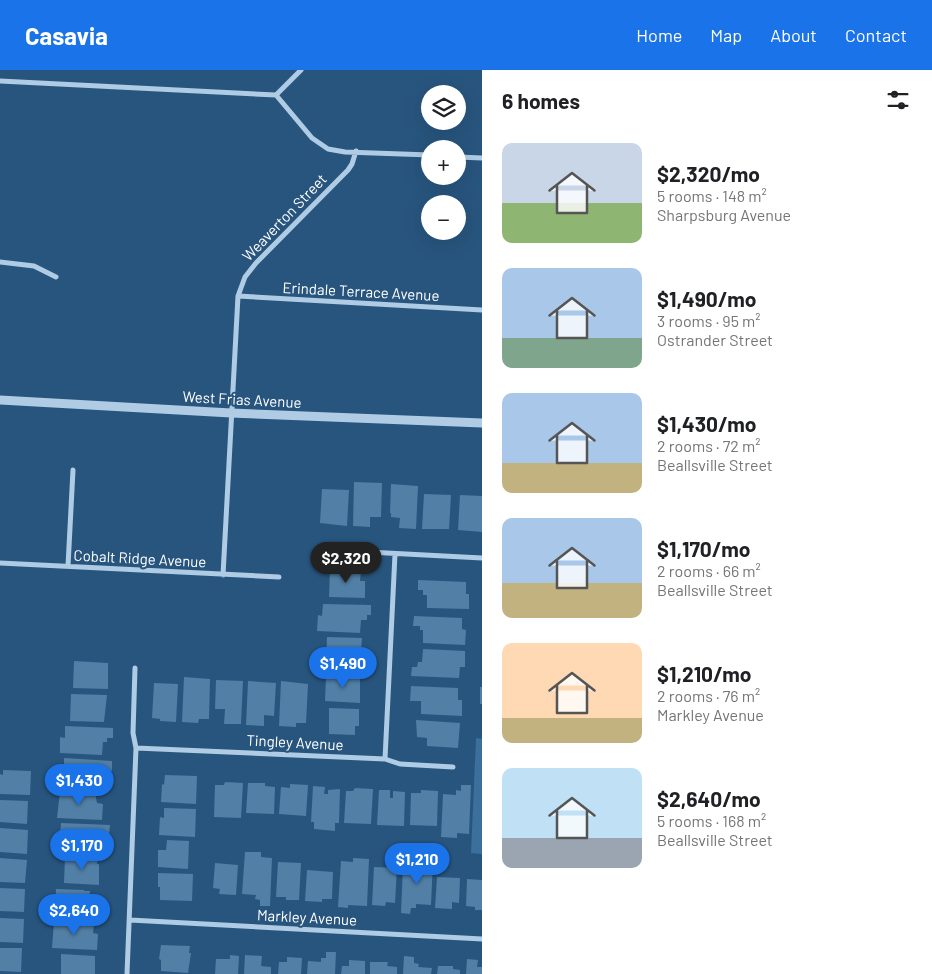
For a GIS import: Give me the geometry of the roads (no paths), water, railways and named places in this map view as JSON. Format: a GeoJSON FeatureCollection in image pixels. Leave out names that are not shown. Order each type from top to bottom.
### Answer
{"type":"FeatureCollection","features":[{"type":"Feature","properties":{"kind":"street"},"geometry":{"type":"LineString","coordinates":[[0,81],[276,95],[302,70]]}},
{"type":"Feature","properties":{"kind":"street"},"geometry":{"type":"LineString","coordinates":[[276,95],[312,138],[321,145],[335,150],[421,155]]}},
{"type":"Feature","properties":{"kind":"street","name":"Weaverton Street"},"geometry":{"type":"LineString","coordinates":[[223,574],[238,296],[245,277],[256,263],[348,170],[356,151]]}},
{"type":"Feature","properties":{"kind":"street"},"geometry":{"type":"LineString","coordinates":[[466,157],[482,158]]}},
{"type":"Feature","properties":{"kind":"street"},"geometry":{"type":"LineString","coordinates":[[0,262],[34,266],[56,277]]}},
{"type":"Feature","properties":{"kind":"street","name":"Erindale Terrace Avenue"},"geometry":{"type":"LineString","coordinates":[[238,296],[482,310]]}},
{"type":"Feature","properties":{"kind":"street","name":"West Frias Avenue"},"geometry":{"type":"LineString","coordinates":[[0,400],[231,413],[482,423]]}},
{"type":"Feature","properties":{"kind":"street"},"geometry":{"type":"LineString","coordinates":[[68,566],[73,470]]}},
{"type":"Feature","properties":{"kind":"street"},"geometry":{"type":"LineString","coordinates":[[330,550],[482,558]]}},
{"type":"Feature","properties":{"kind":"street"},"geometry":{"type":"LineString","coordinates":[[385,759],[395,554]]}},
{"type":"Feature","properties":{"kind":"street","name":"Cobalt Ridge Avenue"},"geometry":{"type":"LineString","coordinates":[[0,563],[279,577]]}},
{"type":"Feature","properties":{"kind":"street"},"geometry":{"type":"LineString","coordinates":[[127,974],[136,748],[133,733],[135,668]]}},
{"type":"Feature","properties":{"kind":"street","name":"Tingley Avenue"},"geometry":{"type":"LineString","coordinates":[[136,748],[385,759],[400,764],[453,767]]}},
{"type":"Feature","properties":{"kind":"street","name":"Markley Avenue"},"geometry":{"type":"LineString","coordinates":[[130,920],[482,939]]}}]}
